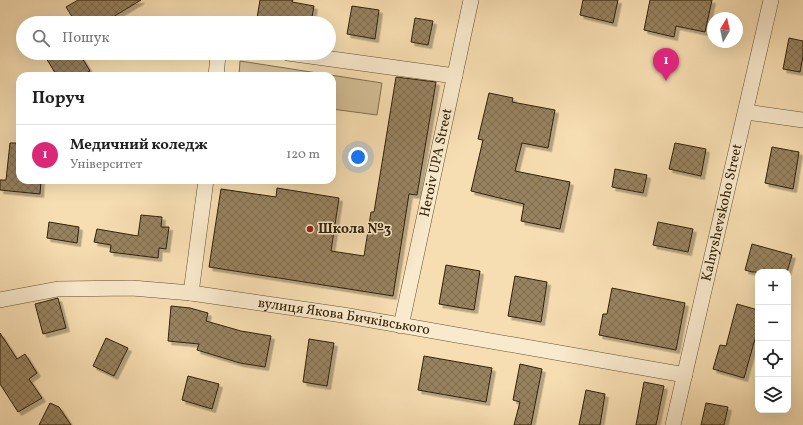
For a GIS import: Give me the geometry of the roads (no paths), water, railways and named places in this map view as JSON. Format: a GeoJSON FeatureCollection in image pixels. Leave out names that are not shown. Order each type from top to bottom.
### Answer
{"type":"FeatureCollection","features":[{"type":"Feature","properties":{"kind":"street","name":"Heroiv UPA Street"},"geometry":{"type":"LineString","coordinates":[[401,326],[471,0]]}},
{"type":"Feature","properties":{"kind":"street","name":"Kalnyshevskoho Street"},"geometry":{"type":"LineString","coordinates":[[673,425],[771,0]]}},
{"type":"Feature","properties":{"kind":"street"},"geometry":{"type":"LineString","coordinates":[[217,72],[219,60]]}},
{"type":"Feature","properties":{"kind":"street"},"geometry":{"type":"LineString","coordinates":[[336,60],[455,76]]}},
{"type":"Feature","properties":{"kind":"street"},"geometry":{"type":"LineString","coordinates":[[746,112],[803,120]]}},
{"type":"Feature","properties":{"kind":"street"},"geometry":{"type":"LineString","coordinates":[[191,293],[205,184]]}},
{"type":"Feature","properties":{"kind":"street","name":"вулиця Якова Бичківського"},"geometry":{"type":"LineString","coordinates":[[0,300],[65,288],[132,288],[191,293],[343,315],[685,375]]}},
{"type":"Feature","properties":{"kind":"place","name":"Медичний коледж"},"geometry":{"type":"Point","coordinates":[666,81]}},
{"type":"Feature","properties":{"kind":"place","name":"Школа №3"},"geometry":{"type":"Point","coordinates":[310,229]}}]}
